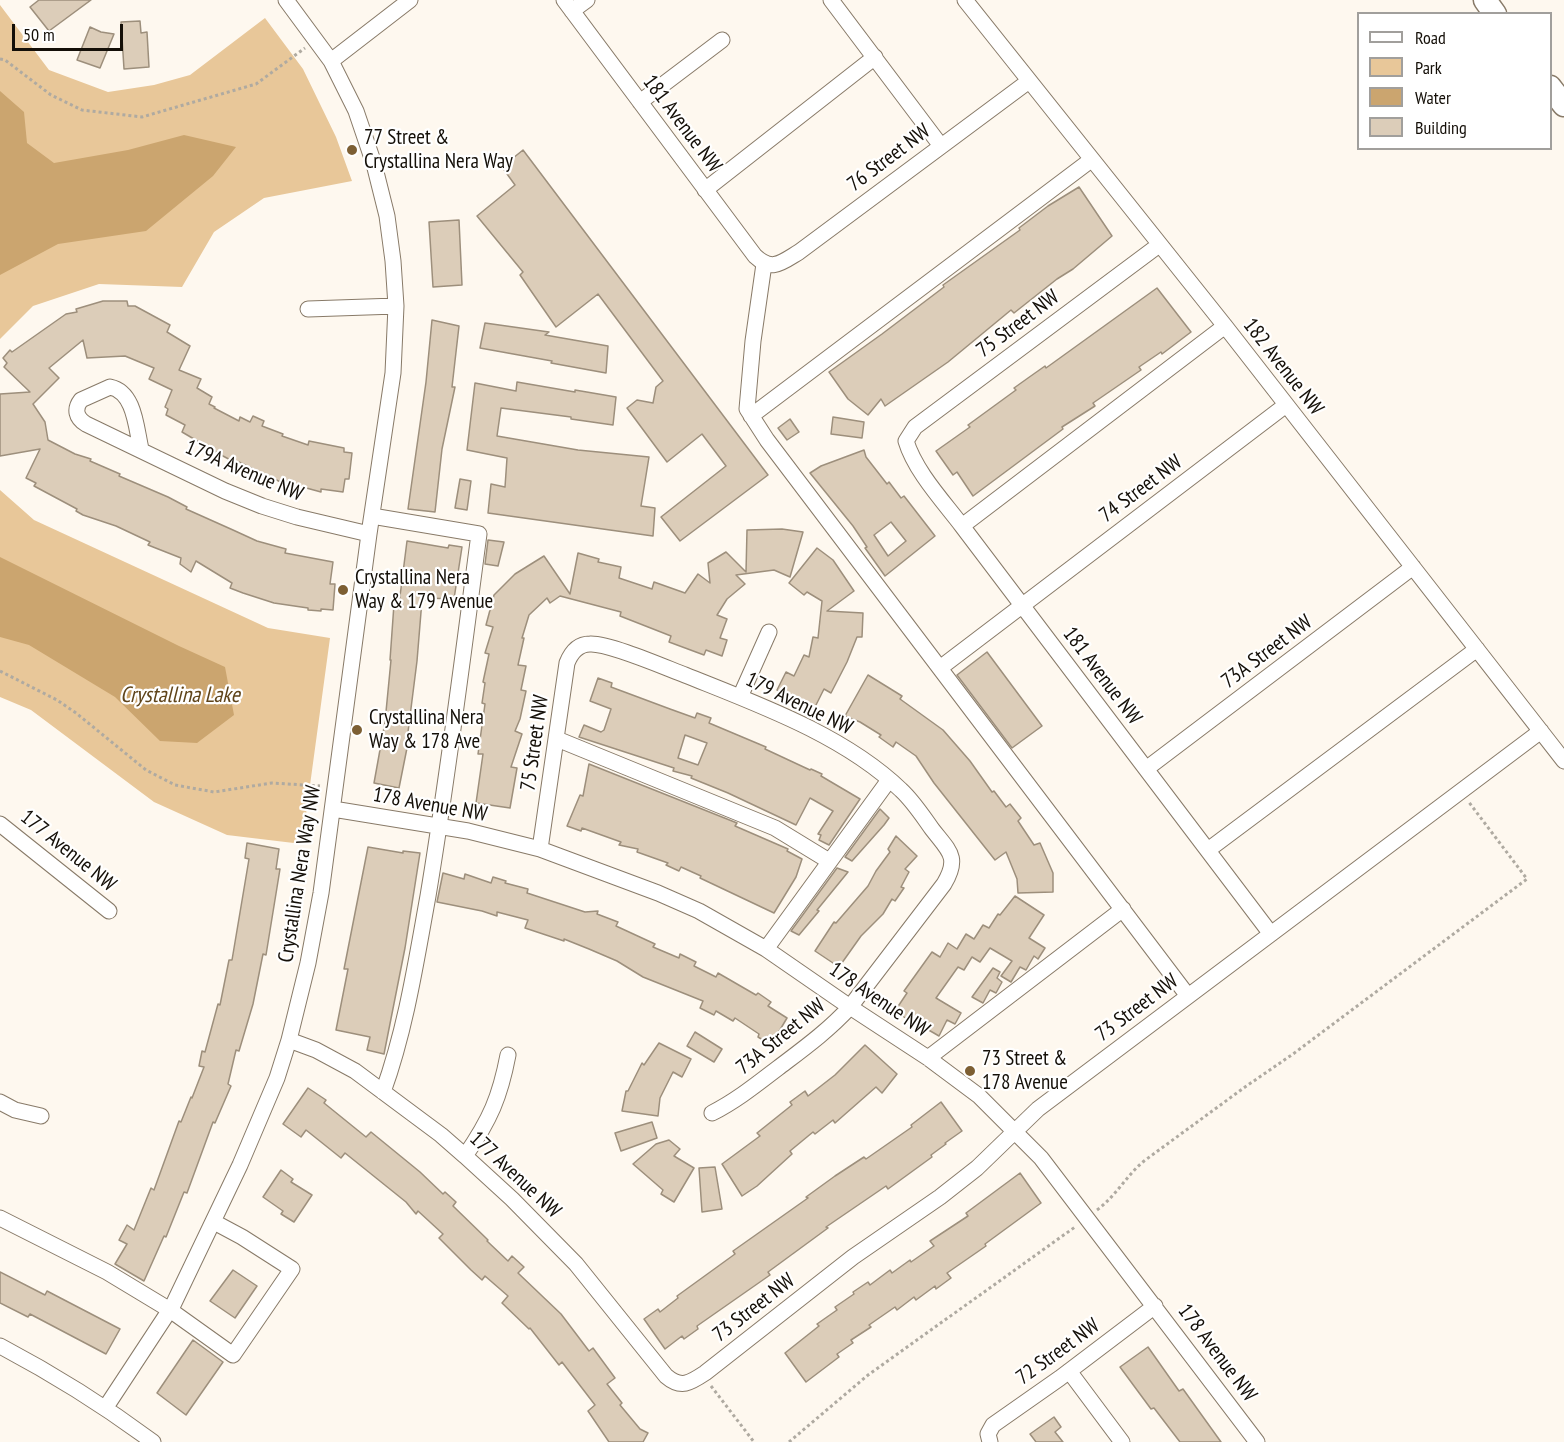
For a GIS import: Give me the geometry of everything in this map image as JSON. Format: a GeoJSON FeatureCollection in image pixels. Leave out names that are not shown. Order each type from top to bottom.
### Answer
{"type":"FeatureCollection","features":[{"type":"Feature","properties":{"kind":"highway"},"geometry":{"type":"LineString","coordinates":[[1552,88],[1564,105]]}},
{"type":"Feature","properties":{"kind":"street","name":"Crystallina Nera Way NW"},"geometry":{"type":"LineString","coordinates":[[106,1407],[170,1310],[214,1222],[277,1078],[289,1040],[308,963],[333,809],[369,534],[393,373],[396,306],[393,261],[387,216],[374,164],[356,111],[331,60],[286,0]]}},
{"type":"Feature","properties":{"kind":"street"},"geometry":{"type":"LineString","coordinates":[[331,60],[410,0]]}},
{"type":"Feature","properties":{"kind":"street"},"geometry":{"type":"LineString","coordinates":[[568,5],[587,0]]}},
{"type":"Feature","properties":{"kind":"street"},"geometry":{"type":"LineString","coordinates":[[831,0],[941,146]]}},
{"type":"Feature","properties":{"kind":"street","name":"182 Avenue NW"},"geometry":{"type":"LineString","coordinates":[[965,0],[1225,326],[1564,761]]}},
{"type":"Feature","properties":{"kind":"street","name":"181 Avenue NW"},"geometry":{"type":"LineString","coordinates":[[568,5],[754,256],[768,265]]}},
{"type":"Feature","properties":{"kind":"street"},"geometry":{"type":"LineString","coordinates":[[640,102],[722,40]]}},
{"type":"Feature","properties":{"kind":"street"},"geometry":{"type":"LineString","coordinates":[[705,190],[875,57]]}},
{"type":"Feature","properties":{"kind":"street","name":"76 Street NW"},"geometry":{"type":"LineString","coordinates":[[768,265],[798,252],[1029,81]]}},
{"type":"Feature","properties":{"kind":"street"},"geometry":{"type":"LineString","coordinates":[[751,416],[1091,160]]}},
{"type":"Feature","properties":{"kind":"street","name":"75 Street NW"},"geometry":{"type":"LineString","coordinates":[[906,441],[915,426],[1159,245]]}},
{"type":"Feature","properties":{"kind":"street"},"geometry":{"type":"LineString","coordinates":[[768,265],[753,341],[747,409],[751,416],[1188,996]]}},
{"type":"Feature","properties":{"kind":"street"},"geometry":{"type":"LineString","coordinates":[[308,309],[396,306]]}},
{"type":"Feature","properties":{"kind":"street"},"geometry":{"type":"LineString","coordinates":[[962,526],[1225,326]]}},
{"type":"Feature","properties":{"kind":"street","name":"179A Avenue NW"},"geometry":{"type":"LineString","coordinates":[[141,449],[131,408],[123,393],[117,388],[110,387],[81,400],[76,409],[79,420],[225,491],[297,517],[369,534]]}},
{"type":"Feature","properties":{"kind":"street","name":"74 Street NW"},"geometry":{"type":"LineString","coordinates":[[940,668],[1286,405]]}},
{"type":"Feature","properties":{"kind":"street","name":"181 Avenue NW"},"geometry":{"type":"LineString","coordinates":[[906,441],[909,453],[916,464],[1271,934]]}},
{"type":"Feature","properties":{"kind":"street"},"geometry":{"type":"LineString","coordinates":[[372,516],[479,534],[440,826],[411,991],[393,1063],[383,1092]]}},
{"type":"Feature","properties":{"kind":"street","name":"73A Street NW"},"geometry":{"type":"LineString","coordinates":[[1146,769],[1413,567]]}},
{"type":"Feature","properties":{"kind":"street"},"geometry":{"type":"LineString","coordinates":[[740,697],[769,632]]}},
{"type":"Feature","properties":{"kind":"street","name":"179 Avenue NW"},"geometry":{"type":"LineString","coordinates":[[579,647],[588,644],[611,648],[657,664],[740,697],[832,741],[875,768],[913,802],[950,853],[952,868]]}},
{"type":"Feature","properties":{"kind":"street","name":"75 Street NW"},"geometry":{"type":"LineString","coordinates":[[540,849],[567,663],[571,653],[579,647]]}},
{"type":"Feature","properties":{"kind":"street"},"geometry":{"type":"LineString","coordinates":[[1208,850],[1477,649]]}},
{"type":"Feature","properties":{"kind":"street","name":"73 Street NW"},"geometry":{"type":"LineString","coordinates":[[675,1384],[683,1384],[702,1375],[854,1257],[940,1197],[977,1168],[1038,1109],[1541,731]]}},
{"type":"Feature","properties":{"kind":"street"},"geometry":{"type":"LineString","coordinates":[[557,739],[775,828],[829,861]]}},
{"type":"Feature","properties":{"kind":"street"},"geometry":{"type":"LineString","coordinates":[[766,949],[889,780]]}},
{"type":"Feature","properties":{"kind":"street","name":"178 Avenue NW"},"geometry":{"type":"LineString","coordinates":[[333,809],[440,826],[540,849],[633,882],[699,911],[766,949],[928,1058],[979,1096],[1054,1174],[1257,1442]]}},
{"type":"Feature","properties":{"kind":"street","name":"177 Avenue NW"},"geometry":{"type":"LineString","coordinates":[[0,824],[109,911]]}},
{"type":"Feature","properties":{"kind":"street","name":"73A Street NW"},"geometry":{"type":"LineString","coordinates":[[712,1113],[730,1104],[833,1025],[850,1007],[944,884],[952,868]]}},
{"type":"Feature","properties":{"kind":"street"},"geometry":{"type":"LineString","coordinates":[[928,1058],[1123,909]]}},
{"type":"Feature","properties":{"kind":"street","name":"177 Avenue NW"},"geometry":{"type":"LineString","coordinates":[[289,1040],[335,1059],[441,1135],[465,1156],[512,1199],[576,1264],[666,1376],[675,1384]]}},
{"type":"Feature","properties":{"kind":"street"},"geometry":{"type":"LineString","coordinates":[[465,1156],[495,1106],[508,1055]]}},
{"type":"Feature","properties":{"kind":"street"},"geometry":{"type":"LineString","coordinates":[[0,1102],[15,1110],[41,1116]]}},
{"type":"Feature","properties":{"kind":"street"},"geometry":{"type":"LineString","coordinates":[[0,1218],[107,1272],[170,1310],[233,1355],[292,1269],[214,1222]]}},
{"type":"Feature","properties":{"kind":"street","name":"72 Street NW"},"geometry":{"type":"LineString","coordinates":[[989,1438],[993,1425],[1155,1306]]}},
{"type":"Feature","properties":{"kind":"street"},"geometry":{"type":"LineString","coordinates":[[0,1346],[56,1376],[106,1407],[153,1442]]}},
{"type":"Feature","properties":{"kind":"street"},"geometry":{"type":"LineString","coordinates":[[1069,1371],[1122,1442]]}},
{"type":"Feature","properties":{"kind":"path"},"geometry":{"type":"LineString","coordinates":[[0,59],[5,60],[51,95],[82,110],[142,117],[256,84],[316,40]]}},
{"type":"Feature","properties":{"kind":"path"},"geometry":{"type":"LineString","coordinates":[[0,671],[57,700],[146,770],[175,785],[214,792],[272,783],[320,786]]}},
{"type":"Feature","properties":{"kind":"path"},"geometry":{"type":"LineString","coordinates":[[1096,1211],[1114,1196],[1144,1161],[1285,1060],[1527,879],[1461,791]]}},
{"type":"Feature","properties":{"kind":"path"},"geometry":{"type":"LineString","coordinates":[[789,1442],[868,1376],[1080,1223]]}},
{"type":"Feature","properties":{"kind":"path"},"geometry":{"type":"LineString","coordinates":[[702,1375],[754,1442]]}},
{"type":"Feature","properties":{"kind":"green space"},"geometry":{"type":"Polygon","coordinates":[[[0,5],[49,70],[108,92],[154,85],[190,75],[265,18],[303,69],[336,137],[352,181],[264,198],[214,232],[182,287],[99,284],[33,306],[0,339],[0,5]]]}},
{"type":"Feature","properties":{"kind":"green space"},"geometry":{"type":"Polygon","coordinates":[[[0,490],[34,520],[268,628],[330,638],[302,844],[227,835],[154,802],[31,710],[0,697],[0,490]]]}},
{"type":"Feature","properties":{"kind":"water"},"geometry":{"type":"Polygon","coordinates":[[[0,91],[24,112],[27,143],[54,163],[128,150],[184,135],[236,147],[213,176],[146,231],[58,244],[0,275],[0,91]]]}},
{"type":"Feature","properties":{"kind":"water","name":"Crystallina Lake"},"geometry":{"type":"Polygon","coordinates":[[[0,557],[225,667],[234,715],[197,743],[160,741],[115,697],[29,645],[0,637],[0,557]]]}},
{"type":"Feature","properties":{"kind":"building"},"geometry":{"type":"Polygon","coordinates":[[[39,0],[91,0],[49,31],[30,7],[39,0]]]}},
{"type":"Feature","properties":{"kind":"building"},"geometry":{"type":"Polygon","coordinates":[[[140,21],[141,33],[147,32],[149,67],[124,69],[121,22],[140,21]]]}},
{"type":"Feature","properties":{"kind":"building"},"geometry":{"type":"Polygon","coordinates":[[[90,27],[114,34],[100,68],[77,60],[90,27]]]}},
{"type":"Feature","properties":{"kind":"building"},"geometry":{"type":"Polygon","coordinates":[[[523,150],[768,475],[680,541],[661,517],[726,466],[702,434],[667,462],[627,408],[637,400],[653,403],[656,387],[663,381],[598,294],[556,327],[520,275],[523,272],[477,216],[515,185],[502,167],[523,150]]]}},
{"type":"Feature","properties":{"kind":"building"},"geometry":{"type":"Polygon","coordinates":[[[1079,187],[1112,236],[1073,269],[1014,313],[1011,310],[948,362],[885,406],[881,399],[868,415],[848,399],[829,372],[944,287],[943,285],[1020,230],[1019,228],[1048,206],[1079,187]]]}},
{"type":"Feature","properties":{"kind":"building"},"geometry":{"type":"Polygon","coordinates":[[[459,220],[462,285],[433,287],[429,222],[459,220]]]}},
{"type":"Feature","properties":{"kind":"building"},"geometry":{"type":"Polygon","coordinates":[[[1157,288],[1191,332],[1162,354],[1161,352],[1139,367],[1141,370],[1093,403],[1095,406],[1062,427],[1063,429],[973,496],[957,472],[953,475],[936,451],[1016,390],[1014,388],[1045,366],[1046,368],[1157,288]]]}},
{"type":"Feature","properties":{"kind":"building"},"geometry":{"type":"Polygon","coordinates":[[[103,301],[127,301],[128,306],[135,306],[170,325],[167,332],[190,346],[179,370],[201,379],[197,388],[212,397],[209,404],[214,408],[239,421],[240,417],[250,422],[253,416],[264,421],[262,426],[308,445],[309,441],[344,448],[344,452],[352,453],[349,479],[345,479],[343,492],[321,489],[321,492],[288,483],[287,485],[239,462],[238,464],[182,432],[185,425],[166,415],[168,409],[165,407],[172,390],[149,379],[154,368],[125,356],[87,358],[83,340],[49,368],[59,378],[33,404],[45,422],[48,440],[75,454],[91,459],[90,461],[120,474],[119,476],[168,497],[187,507],[186,509],[257,541],[286,549],[285,553],[333,562],[330,584],[335,584],[333,610],[308,610],[308,608],[274,603],[243,593],[230,588],[232,583],[196,561],[191,572],[180,564],[181,558],[148,545],[150,542],[116,526],[83,515],[76,511],[77,509],[34,486],[36,483],[26,478],[40,449],[0,456],[0,394],[30,392],[4,367],[7,363],[3,358],[10,350],[12,352],[66,314],[103,301]]]}},
{"type":"Feature","properties":{"kind":"building"},"geometry":{"type":"Polygon","coordinates":[[[432,320],[459,326],[452,387],[455,387],[442,449],[435,512],[408,509],[426,382],[432,320]]]}},
{"type":"Feature","properties":{"kind":"building"},"geometry":{"type":"Polygon","coordinates":[[[485,323],[549,332],[545,335],[608,346],[606,373],[480,348],[485,323]]]}},
{"type":"Feature","properties":{"kind":"building"},"geometry":{"type":"Polygon","coordinates":[[[517,382],[616,397],[613,425],[501,408],[497,436],[578,450],[649,457],[641,506],[655,508],[653,536],[488,513],[491,484],[505,487],[507,458],[467,450],[475,383],[516,391],[517,382]]]}},
{"type":"Feature","properties":{"kind":"building"},"geometry":{"type":"Polygon","coordinates":[[[833,417],[864,422],[862,438],[831,434],[833,417]]]}},
{"type":"Feature","properties":{"kind":"building"},"geometry":{"type":"Polygon","coordinates":[[[790,419],[799,432],[787,440],[778,428],[790,419]]]}},
{"type":"Feature","properties":{"kind":"building"},"geometry":{"type":"Polygon","coordinates":[[[864,450],[866,457],[887,484],[889,482],[901,498],[904,496],[935,536],[885,576],[853,526],[810,473],[821,466],[864,450]],[[891,522],[874,535],[888,556],[906,541],[891,522]]]}},
{"type":"Feature","properties":{"kind":"building"},"geometry":{"type":"Polygon","coordinates":[[[460,479],[471,481],[467,510],[455,508],[460,479]]]}},
{"type":"Feature","properties":{"kind":"building"},"geometry":{"type":"Polygon","coordinates":[[[782,529],[803,532],[790,577],[774,570],[736,575],[745,584],[727,599],[717,615],[727,619],[720,638],[727,640],[722,656],[706,650],[704,655],[669,642],[671,636],[620,616],[621,612],[560,596],[550,603],[547,598],[529,615],[522,638],[524,638],[518,665],[526,666],[521,690],[526,691],[515,731],[522,734],[511,767],[517,768],[510,808],[476,803],[483,754],[478,754],[485,704],[482,703],[485,683],[483,682],[489,654],[485,653],[493,627],[486,625],[494,595],[515,574],[544,556],[570,594],[578,553],[599,559],[598,562],[621,567],[619,578],[652,589],[654,582],[685,593],[698,574],[710,583],[708,563],[726,552],[746,572],[747,530],[782,529]]]}},
{"type":"Feature","properties":{"kind":"building"},"geometry":{"type":"Polygon","coordinates":[[[488,540],[504,542],[498,566],[485,564],[488,540]]]}},
{"type":"Feature","properties":{"kind":"building"},"geometry":{"type":"Polygon","coordinates":[[[407,541],[448,548],[449,545],[462,547],[454,599],[426,598],[422,600],[408,732],[410,733],[399,788],[374,783],[385,722],[394,604],[399,604],[407,541]]]}},
{"type":"Feature","properties":{"kind":"building"},"geometry":{"type":"Polygon","coordinates":[[[817,548],[833,560],[854,591],[827,611],[863,613],[862,637],[857,637],[831,693],[824,689],[813,711],[777,690],[786,672],[794,676],[804,655],[809,657],[813,637],[818,638],[822,601],[807,592],[804,595],[789,583],[817,548]]]}},
{"type":"Feature","properties":{"kind":"building"},"geometry":{"type":"Polygon","coordinates":[[[987,652],[1042,726],[1012,748],[957,675],[987,652]]]}},
{"type":"Feature","properties":{"kind":"building"},"geometry":{"type":"Polygon","coordinates":[[[868,675],[902,696],[900,699],[943,730],[970,761],[992,792],[994,791],[1006,807],[1010,804],[1021,818],[1018,821],[1034,845],[1040,843],[1053,873],[1053,892],[1018,893],[1017,879],[1006,852],[995,860],[934,783],[916,756],[896,742],[893,747],[879,737],[881,735],[845,716],[868,675]]]}},
{"type":"Feature","properties":{"kind":"building"},"geometry":{"type":"Polygon","coordinates":[[[598,678],[612,683],[611,687],[695,718],[697,713],[711,718],[709,723],[822,774],[821,776],[860,799],[829,845],[819,840],[821,835],[818,834],[833,811],[810,798],[796,825],[691,778],[692,776],[673,771],[674,768],[579,737],[584,725],[601,732],[604,730],[611,709],[590,701],[598,678]],[[685,735],[678,758],[698,765],[707,743],[685,735]]]}},
{"type":"Feature","properties":{"kind":"building"},"geometry":{"type":"Polygon","coordinates":[[[589,764],[737,823],[735,826],[788,849],[787,851],[802,859],[796,877],[774,913],[681,867],[679,871],[666,865],[668,863],[637,852],[638,849],[619,845],[621,842],[582,828],[581,831],[567,826],[580,795],[583,796],[589,764]]]}},
{"type":"Feature","properties":{"kind":"building"},"geometry":{"type":"Polygon","coordinates":[[[880,809],[889,818],[884,825],[852,861],[845,857],[880,809]]]}},
{"type":"Feature","properties":{"kind":"building"},"geometry":{"type":"Polygon","coordinates":[[[896,836],[917,856],[905,869],[909,872],[901,887],[904,888],[895,901],[892,899],[883,914],[861,936],[839,967],[815,951],[834,922],[836,923],[868,886],[890,852],[888,849],[896,836]]]}},
{"type":"Feature","properties":{"kind":"building"},"geometry":{"type":"Polygon","coordinates":[[[247,843],[279,849],[276,869],[280,869],[266,955],[263,954],[253,1004],[239,1051],[236,1050],[228,1084],[231,1086],[215,1123],[213,1122],[187,1193],[184,1192],[166,1237],[164,1236],[144,1281],[115,1264],[127,1244],[119,1240],[127,1225],[134,1230],[151,1188],[154,1190],[179,1121],[181,1122],[204,1067],[199,1066],[202,1051],[205,1052],[218,1004],[220,1005],[229,960],[232,960],[249,859],[245,858],[247,843]]]}},
{"type":"Feature","properties":{"kind":"building"},"geometry":{"type":"Polygon","coordinates":[[[368,847],[403,853],[403,851],[420,853],[405,948],[384,1054],[367,1050],[370,1037],[336,1030],[348,969],[344,969],[368,847]]]}},
{"type":"Feature","properties":{"kind":"building"},"geometry":{"type":"Polygon","coordinates":[[[837,868],[848,872],[799,935],[791,931],[837,868]]]}},
{"type":"Feature","properties":{"kind":"building"},"geometry":{"type":"Polygon","coordinates":[[[443,873],[464,879],[465,874],[491,883],[493,877],[528,889],[527,893],[585,912],[598,911],[597,914],[618,922],[616,926],[655,944],[653,947],[679,958],[680,954],[696,962],[694,966],[716,977],[718,973],[756,995],[758,993],[771,1002],[768,1006],[787,1018],[771,1045],[735,1018],[733,1021],[716,1011],[714,1015],[700,1008],[703,1001],[643,977],[617,961],[589,949],[525,928],[528,920],[497,912],[497,916],[437,902],[443,873]]]}},
{"type":"Feature","properties":{"kind":"building"},"geometry":{"type":"Polygon","coordinates":[[[1015,896],[1044,915],[1029,938],[1045,948],[1038,959],[1034,956],[1026,970],[1020,967],[1011,982],[1001,976],[1012,961],[990,948],[980,962],[972,957],[964,970],[958,967],[936,998],[961,1013],[955,1024],[947,1020],[939,1036],[920,1025],[919,1027],[895,1011],[907,993],[904,991],[932,952],[940,957],[948,943],[957,949],[966,934],[974,939],[983,925],[989,928],[998,914],[1000,915],[1015,896]]]}},
{"type":"Feature","properties":{"kind":"building"},"geometry":{"type":"Polygon","coordinates":[[[993,968],[1000,972],[997,978],[1002,982],[996,993],[990,990],[983,1003],[972,997],[993,968]]]}},
{"type":"Feature","properties":{"kind":"building"},"geometry":{"type":"Polygon","coordinates":[[[695,1032],[722,1049],[714,1062],[687,1046],[695,1032]]]}},
{"type":"Feature","properties":{"kind":"building"},"geometry":{"type":"Polygon","coordinates":[[[659,1043],[691,1059],[682,1077],[673,1072],[660,1098],[658,1116],[622,1111],[626,1091],[642,1063],[644,1065],[659,1043]]]}},
{"type":"Feature","properties":{"kind":"building"},"geometry":{"type":"Polygon","coordinates":[[[865,1045],[897,1074],[882,1093],[876,1087],[835,1123],[833,1120],[815,1134],[813,1132],[790,1151],[792,1154],[757,1186],[742,1196],[722,1164],[760,1136],[757,1133],[792,1105],[790,1102],[805,1091],[808,1096],[835,1075],[865,1045]]]}},
{"type":"Feature","properties":{"kind":"building"},"geometry":{"type":"Polygon","coordinates":[[[308,1088],[326,1100],[324,1103],[366,1137],[371,1132],[443,1194],[445,1192],[456,1202],[453,1206],[508,1261],[512,1256],[524,1267],[518,1273],[561,1314],[589,1351],[593,1348],[615,1378],[607,1384],[622,1403],[620,1405],[640,1429],[648,1433],[643,1442],[609,1442],[588,1411],[595,1405],[562,1362],[559,1365],[530,1328],[502,1303],[508,1296],[485,1276],[482,1280],[471,1270],[439,1238],[443,1234],[418,1211],[416,1214],[406,1202],[345,1153],[341,1158],[306,1130],[301,1137],[283,1124],[308,1088]]]}},
{"type":"Feature","properties":{"kind":"building"},"geometry":{"type":"Polygon","coordinates":[[[941,1102],[962,1131],[931,1155],[932,1157],[888,1189],[886,1186],[826,1227],[828,1228],[768,1272],[770,1275],[697,1326],[698,1329],[684,1339],[682,1336],[665,1349],[644,1319],[658,1309],[660,1312],[678,1298],[677,1296],[735,1254],[733,1251],[835,1176],[864,1157],[866,1159],[912,1127],[911,1125],[941,1102]]]}},
{"type":"Feature","properties":{"kind":"building"},"geometry":{"type":"Polygon","coordinates":[[[652,1122],[657,1138],[621,1151],[615,1133],[652,1122]]]}},
{"type":"Feature","properties":{"kind":"building"},"geometry":{"type":"Polygon","coordinates":[[[669,1140],[680,1149],[674,1156],[694,1168],[674,1202],[661,1194],[663,1190],[633,1164],[656,1144],[669,1140]]]}},
{"type":"Feature","properties":{"kind":"building"},"geometry":{"type":"Polygon","coordinates":[[[715,1167],[722,1209],[702,1212],[699,1168],[715,1167]]]}},
{"type":"Feature","properties":{"kind":"building"},"geometry":{"type":"Polygon","coordinates":[[[281,1170],[293,1179],[291,1182],[312,1195],[294,1222],[281,1214],[283,1211],[263,1197],[281,1170]]]}},
{"type":"Feature","properties":{"kind":"building"},"geometry":{"type":"Polygon","coordinates":[[[1020,1173],[1041,1203],[947,1273],[951,1278],[936,1289],[935,1286],[916,1300],[914,1297],[897,1310],[895,1307],[869,1325],[871,1327],[851,1340],[853,1343],[837,1354],[839,1357],[806,1382],[785,1353],[819,1326],[817,1324],[837,1310],[835,1307],[854,1294],[853,1292],[868,1282],[870,1285],[890,1270],[892,1273],[934,1246],[930,1241],[968,1216],[966,1213],[1020,1173]]]}},
{"type":"Feature","properties":{"kind":"building"},"geometry":{"type":"Polygon","coordinates":[[[233,1270],[257,1286],[235,1318],[210,1301],[233,1270]]]}},
{"type":"Feature","properties":{"kind":"building"},"geometry":{"type":"Polygon","coordinates":[[[0,1272],[45,1295],[47,1291],[120,1329],[106,1354],[30,1314],[28,1317],[0,1303],[0,1272]]]}},
{"type":"Feature","properties":{"kind":"building"},"geometry":{"type":"Polygon","coordinates":[[[193,1340],[223,1362],[186,1415],[157,1393],[193,1340]]]}},
{"type":"Feature","properties":{"kind":"building"},"geometry":{"type":"Polygon","coordinates":[[[1148,1347],[1179,1391],[1183,1389],[1221,1442],[1180,1442],[1154,1408],[1151,1409],[1120,1367],[1148,1347]]]}},
{"type":"Feature","properties":{"kind":"building"},"geometry":{"type":"Polygon","coordinates":[[[1054,1417],[1061,1427],[1055,1432],[1063,1442],[1036,1442],[1030,1434],[1054,1417]]]}},
{"type":"Feature","properties":{"kind":"place","name":"77 Street & Crystallina Nera Way"},"geometry":{"type":"Point","coordinates":[352,150]}},
{"type":"Feature","properties":{"kind":"place","name":"Crystallina Nera Way & 179 Avenue"},"geometry":{"type":"Point","coordinates":[343,590]}},
{"type":"Feature","properties":{"kind":"place","name":"Crystallina Nera Way & 178 Ave"},"geometry":{"type":"Point","coordinates":[357,730]}},
{"type":"Feature","properties":{"kind":"place","name":"73 Street & 178 Avenue"},"geometry":{"type":"Point","coordinates":[970,1071]}}]}
